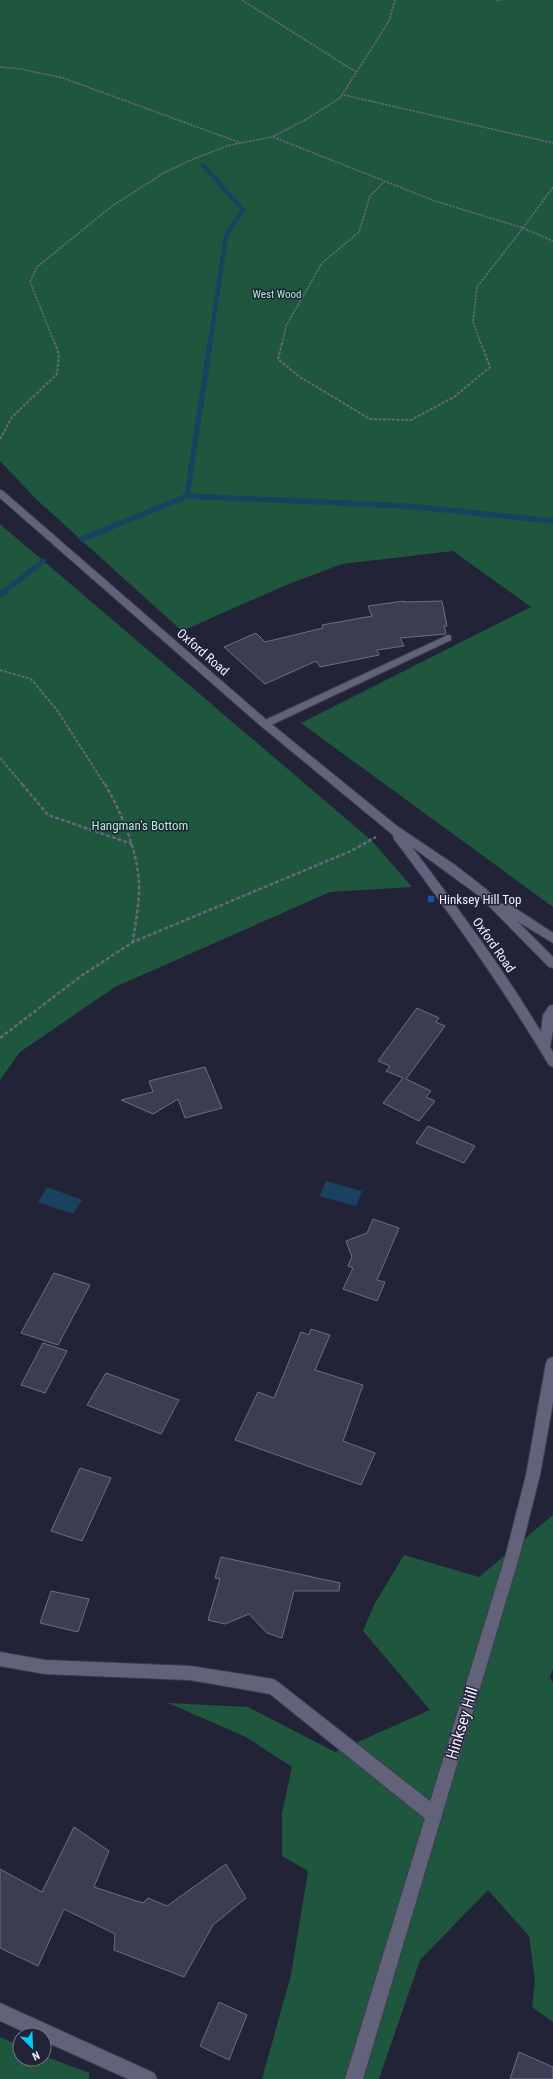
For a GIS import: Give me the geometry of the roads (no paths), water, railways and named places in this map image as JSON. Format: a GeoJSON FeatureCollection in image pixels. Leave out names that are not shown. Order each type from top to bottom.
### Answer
{"type":"FeatureCollection","features":[{"type":"Feature","properties":{"kind":"street","name":"Oxford Road"},"geometry":{"type":"LineString","coordinates":[[0,493],[18,511],[265,724],[392,828],[451,868],[482,892],[553,939]]}},
{"type":"Feature","properties":{"kind":"street"},"geometry":{"type":"LineString","coordinates":[[265,724],[448,638]]}},
{"type":"Feature","properties":{"kind":"street","name":"Oxford Road"},"geometry":{"type":"LineString","coordinates":[[392,828],[456,914],[544,1046],[553,1062]]}},
{"type":"Feature","properties":{"kind":"street","name":"Oxford Road"},"geometry":{"type":"LineString","coordinates":[[482,892],[553,964]]}},
{"type":"Feature","properties":{"kind":"street"},"geometry":{"type":"LineString","coordinates":[[544,1046],[550,1015],[553,1009]]}},
{"type":"Feature","properties":{"kind":"street","name":"Hinksey Hill"},"geometry":{"type":"LineString","coordinates":[[354,2079],[513,1554],[533,1475],[553,1363]]}},
{"type":"Feature","properties":{"kind":"street"},"geometry":{"type":"LineString","coordinates":[[0,1659],[45,1667],[190,1673],[273,1687],[434,1815]]}},
{"type":"Feature","properties":{"kind":"street"},"geometry":{"type":"LineString","coordinates":[[0,2012],[148,2079]]}},
{"type":"Feature","properties":{"kind":"water"},"geometry":{"type":"Polygon","coordinates":[[[326,1181],[362,1191],[356,1206],[320,1196],[326,1181]]]}},
{"type":"Feature","properties":{"kind":"water"},"geometry":{"type":"Polygon","coordinates":[[[47,1187],[82,1200],[73,1214],[38,1202],[47,1187]]]}},
{"type":"Feature","properties":{"kind":"waterway"},"geometry":{"type":"LineString","coordinates":[[203,165],[243,210],[226,235],[210,344]]}},
{"type":"Feature","properties":{"kind":"waterway"},"geometry":{"type":"LineString","coordinates":[[187,496],[210,343]]}},
{"type":"Feature","properties":{"kind":"waterway"},"geometry":{"type":"LineString","coordinates":[[82,539],[187,496]]}},
{"type":"Feature","properties":{"kind":"waterway"},"geometry":{"type":"LineString","coordinates":[[187,496],[407,506],[553,521]]}},
{"type":"Feature","properties":{"kind":"waterway"},"geometry":{"type":"LineString","coordinates":[[0,595],[43,561]]}},
{"type":"Feature","properties":{"kind":"place","name":"Hinksey Hill Top"},"geometry":{"type":"Point","coordinates":[431,899]}},
{"type":"Feature","properties":{"kind":"park label","name":"West Wood"},"geometry":{"type":"Point","coordinates":[277,294]}},
{"type":"Feature","properties":{"kind":"park label","name":"Hangman's Bottom"},"geometry":{"type":"Point","coordinates":[140,825]}}]}
